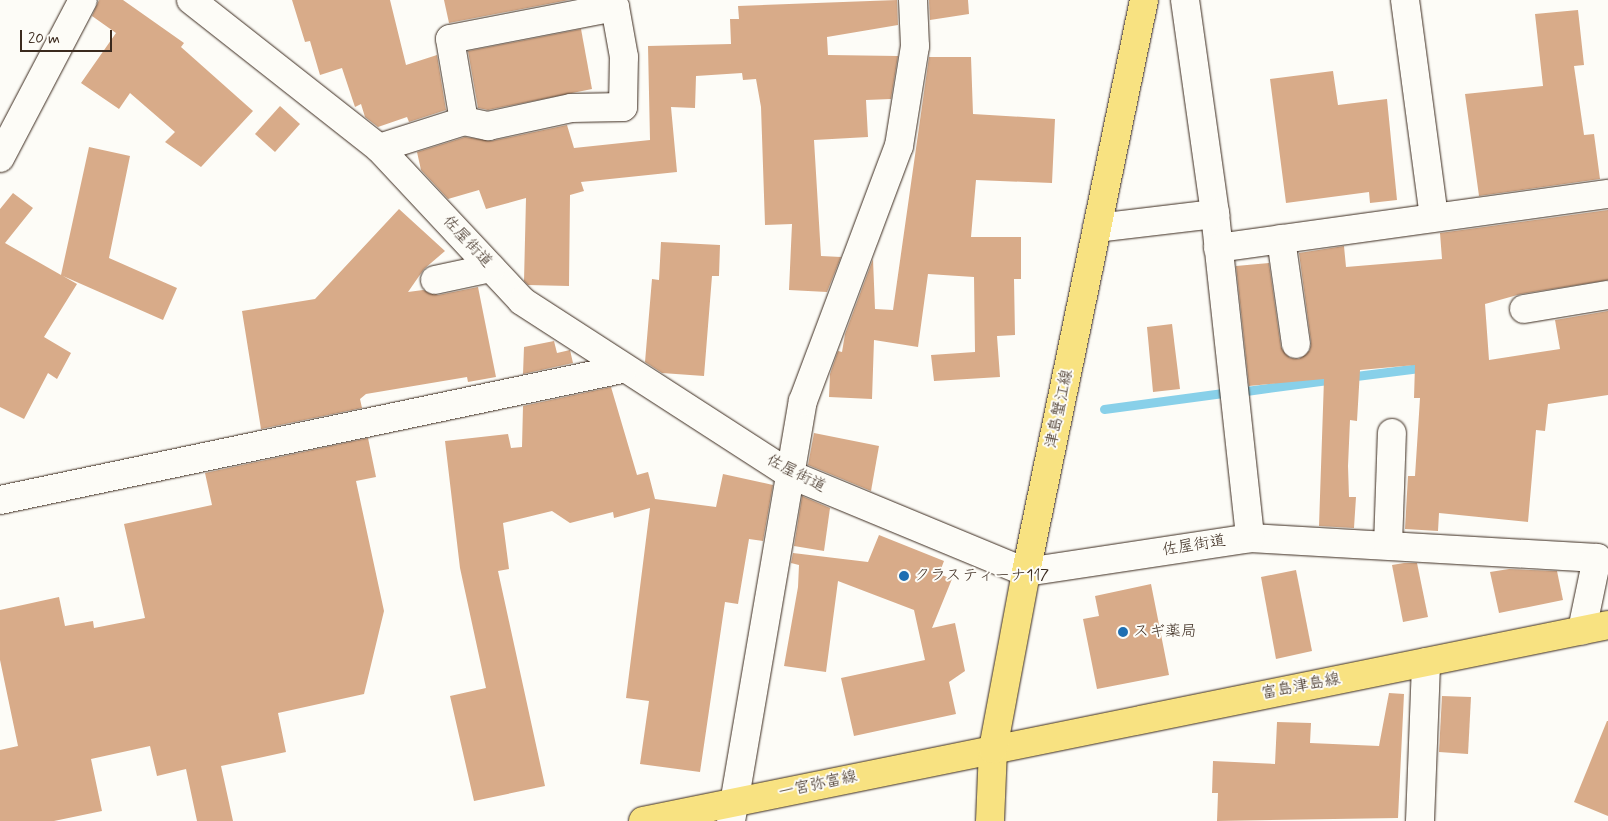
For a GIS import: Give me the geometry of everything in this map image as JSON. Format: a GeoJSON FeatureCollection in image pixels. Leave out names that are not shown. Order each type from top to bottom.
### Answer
{"type":"FeatureCollection","features":[{"type":"Feature","properties":{"kind":"main road","name":"津島蟹江線"},"geometry":{"type":"LineString","coordinates":[[990,821],[993,749],[1026,572],[1144,0]]}},
{"type":"Feature","properties":{"kind":"main road","name":"富島津島線"},"geometry":{"type":"LineString","coordinates":[[993,749],[1595,627]]}},
{"type":"Feature","properties":{"kind":"main road","name":"一宮弥富線"},"geometry":{"type":"LineString","coordinates":[[643,821],[733,811],[993,749]]}},
{"type":"Feature","properties":{"kind":"street"},"geometry":{"type":"LineString","coordinates":[[0,158],[84,0]]}},
{"type":"Feature","properties":{"kind":"street","name":"佐屋街道"},"geometry":{"type":"LineString","coordinates":[[191,0],[379,148],[522,301],[622,369],[789,474],[1026,572],[1250,538],[1546,553],[1597,558],[1595,627]]}},
{"type":"Feature","properties":{"kind":"street"},"geometry":{"type":"LineString","coordinates":[[733,811],[789,474],[803,401],[899,146],[914,46],[912,0]]}},
{"type":"Feature","properties":{"kind":"street"},"geometry":{"type":"LineString","coordinates":[[1185,0],[1215,214],[1250,538]]}},
{"type":"Feature","properties":{"kind":"street"},"geometry":{"type":"LineString","coordinates":[[1405,0],[1434,217]]}},
{"type":"Feature","properties":{"kind":"street"},"geometry":{"type":"LineString","coordinates":[[379,148],[464,121],[488,126],[571,108],[623,107],[624,57],[615,7],[450,39],[464,121]]}},
{"type":"Feature","properties":{"kind":"street"},"geometry":{"type":"LineString","coordinates":[[1218,248],[1608,194]]}},
{"type":"Feature","properties":{"kind":"street"},"geometry":{"type":"LineString","coordinates":[[1098,228],[1215,214]]}},
{"type":"Feature","properties":{"kind":"street"},"geometry":{"type":"LineString","coordinates":[[1281,239],[1296,344]]}},
{"type":"Feature","properties":{"kind":"street"},"geometry":{"type":"LineString","coordinates":[[435,280],[491,268]]}},
{"type":"Feature","properties":{"kind":"street"},"geometry":{"type":"LineString","coordinates":[[1524,309],[1608,295]]}},
{"type":"Feature","properties":{"kind":"street"},"geometry":{"type":"LineString","coordinates":[[0,500],[622,369]]}},
{"type":"Feature","properties":{"kind":"street"},"geometry":{"type":"LineString","coordinates":[[1388,545],[1392,434]]}},
{"type":"Feature","properties":{"kind":"street"},"geometry":{"type":"LineString","coordinates":[[1420,821],[1426,662]]}},
{"type":"Feature","properties":{"kind":"building"},"geometry":{"type":"Polygon","coordinates":[[[99,0],[123,0],[184,43],[181,47],[253,111],[201,167],[165,142],[175,132],[130,93],[119,109],[81,83],[116,33],[92,16],[99,0]]]}},
{"type":"Feature","properties":{"kind":"building"},"geometry":{"type":"Polygon","coordinates":[[[292,0],[390,0],[406,65],[437,55],[446,110],[409,122],[407,117],[378,127],[365,117],[361,104],[355,107],[342,68],[320,75],[310,41],[305,42],[292,0]]]}},
{"type":"Feature","properties":{"kind":"building"},"geometry":{"type":"Polygon","coordinates":[[[444,0],[569,0],[449,23],[444,0]]]}},
{"type":"Feature","properties":{"kind":"building"},"geometry":{"type":"Polygon","coordinates":[[[897,0],[898,25],[827,37],[828,55],[898,56],[891,99],[866,100],[868,137],[814,140],[821,256],[841,257],[827,292],[789,290],[792,224],[765,225],[761,107],[756,79],[743,80],[742,73],[696,76],[695,108],[671,107],[677,172],[581,182],[584,191],[570,195],[569,286],[528,285],[524,281],[526,198],[486,209],[479,190],[448,199],[421,170],[417,152],[465,137],[491,141],[567,125],[574,148],[650,140],[648,46],[731,44],[730,19],[739,19],[738,6],[897,0]]]}},
{"type":"Feature","properties":{"kind":"building"},"geometry":{"type":"Polygon","coordinates":[[[929,0],[968,0],[969,14],[930,20],[929,0]]]}},
{"type":"Feature","properties":{"kind":"building"},"geometry":{"type":"Polygon","coordinates":[[[1578,10],[1584,65],[1574,66],[1584,135],[1594,134],[1600,179],[1479,196],[1465,94],[1543,86],[1535,14],[1578,10]]]}},
{"type":"Feature","properties":{"kind":"building"},"geometry":{"type":"Polygon","coordinates":[[[581,29],[592,89],[488,110],[478,108],[468,51],[581,29]]]}},
{"type":"Feature","properties":{"kind":"building"},"geometry":{"type":"Polygon","coordinates":[[[929,57],[971,57],[973,114],[1055,119],[1052,183],[976,180],[971,237],[1021,237],[1021,279],[1014,279],[1015,335],[997,336],[1000,377],[934,381],[931,355],[975,352],[974,277],[928,274],[918,347],[874,340],[872,399],[829,397],[830,374],[838,351],[842,352],[845,334],[873,259],[875,309],[893,310],[929,57]]]}},
{"type":"Feature","properties":{"kind":"building"},"geometry":{"type":"Polygon","coordinates":[[[1333,71],[1338,105],[1387,99],[1397,200],[1370,203],[1369,192],[1286,203],[1270,79],[1333,71]]]}},
{"type":"Feature","properties":{"kind":"building"},"geometry":{"type":"Polygon","coordinates":[[[280,106],[300,124],[275,152],[255,134],[280,106]]]}},
{"type":"Feature","properties":{"kind":"building"},"geometry":{"type":"Polygon","coordinates":[[[89,147],[130,156],[109,258],[177,288],[163,320],[63,276],[77,284],[44,337],[71,353],[57,379],[48,373],[24,419],[0,407],[0,209],[13,193],[33,208],[5,243],[61,275],[89,147]]]}},
{"type":"Feature","properties":{"kind":"building"},"geometry":{"type":"Polygon","coordinates":[[[399,209],[445,251],[424,269],[408,292],[423,290],[438,295],[478,287],[496,377],[468,382],[467,377],[366,394],[360,399],[362,408],[261,429],[242,311],[315,299],[399,209]]]}},
{"type":"Feature","properties":{"kind":"building"},"geometry":{"type":"Polygon","coordinates":[[[1608,210],[1608,280],[1521,294],[1485,304],[1489,360],[1560,349],[1555,320],[1608,311],[1608,395],[1548,404],[1545,431],[1536,430],[1528,522],[1439,513],[1438,531],[1405,529],[1408,476],[1415,476],[1420,398],[1414,398],[1415,365],[1360,370],[1357,421],[1350,420],[1348,466],[1349,497],[1356,497],[1354,528],[1319,526],[1324,379],[1249,386],[1236,266],[1269,263],[1281,347],[1290,358],[1299,359],[1310,350],[1311,342],[1299,253],[1344,246],[1346,267],[1442,259],[1440,233],[1608,210]]]}},
{"type":"Feature","properties":{"kind":"building"},"geometry":{"type":"Polygon","coordinates":[[[661,242],[720,245],[719,276],[712,276],[704,376],[662,373],[645,362],[652,279],[659,280],[661,242]]]}},
{"type":"Feature","properties":{"kind":"building"},"geometry":{"type":"Polygon","coordinates":[[[1172,324],[1180,389],[1153,392],[1147,327],[1172,324]]]}},
{"type":"Feature","properties":{"kind":"building"},"geometry":{"type":"Polygon","coordinates":[[[554,341],[557,353],[570,350],[573,363],[523,374],[524,347],[554,341]]]}},
{"type":"Feature","properties":{"kind":"building"},"geometry":{"type":"Polygon","coordinates":[[[611,387],[637,475],[648,472],[655,499],[716,507],[723,474],[773,485],[763,541],[749,539],[738,604],[725,602],[700,772],[640,764],[649,701],[626,698],[650,508],[614,518],[613,512],[570,523],[552,511],[503,523],[509,569],[498,571],[545,786],[474,801],[450,696],[486,688],[460,568],[445,441],[508,434],[511,448],[522,447],[523,406],[611,387]]]}},
{"type":"Feature","properties":{"kind":"building"},"geometry":{"type":"Polygon","coordinates":[[[814,433],[879,446],[871,491],[808,465],[814,433]]]}},
{"type":"Feature","properties":{"kind":"building"},"geometry":{"type":"Polygon","coordinates":[[[368,438],[376,477],[356,481],[384,611],[364,694],[278,713],[286,752],[221,766],[233,821],[197,821],[186,769],[157,776],[150,746],[91,759],[102,811],[54,821],[0,821],[0,750],[18,746],[0,660],[0,610],[59,597],[65,626],[93,621],[94,628],[145,618],[124,524],[212,505],[205,473],[368,438]]]}},
{"type":"Feature","properties":{"kind":"building"},"geometry":{"type":"Polygon","coordinates":[[[802,496],[830,508],[824,551],[794,546],[802,496]]]}},
{"type":"Feature","properties":{"kind":"building"},"geometry":{"type":"Polygon","coordinates":[[[879,535],[944,561],[939,574],[952,579],[932,628],[955,623],[965,671],[949,682],[956,714],[854,736],[841,678],[925,660],[914,610],[838,581],[826,672],[784,666],[798,587],[799,565],[791,563],[793,553],[868,562],[879,535]]]}},
{"type":"Feature","properties":{"kind":"building"},"geometry":{"type":"Polygon","coordinates":[[[1417,563],[1428,617],[1403,622],[1392,565],[1417,563]]]}},
{"type":"Feature","properties":{"kind":"building"},"geometry":{"type":"Polygon","coordinates":[[[1509,569],[1557,571],[1563,600],[1499,613],[1490,572],[1509,569]]]}},
{"type":"Feature","properties":{"kind":"building"},"geometry":{"type":"Polygon","coordinates":[[[1296,570],[1312,651],[1276,659],[1261,577],[1296,570]]]}},
{"type":"Feature","properties":{"kind":"building"},"geometry":{"type":"Polygon","coordinates":[[[1151,584],[1169,675],[1097,689],[1083,619],[1099,616],[1095,596],[1151,584]]]}},
{"type":"Feature","properties":{"kind":"building"},"geometry":{"type":"Polygon","coordinates":[[[1389,693],[1404,694],[1398,818],[1217,821],[1218,793],[1212,793],[1213,761],[1275,764],[1277,722],[1311,723],[1310,743],[1379,746],[1389,693]]]}},
{"type":"Feature","properties":{"kind":"building"},"geometry":{"type":"Polygon","coordinates":[[[1442,696],[1471,697],[1468,754],[1439,752],[1442,696]]]}},
{"type":"Feature","properties":{"kind":"building"},"geometry":{"type":"Polygon","coordinates":[[[1608,721],[1608,816],[1574,802],[1608,721]]]}},
{"type":"Feature","properties":{"kind":"waterway"},"geometry":{"type":"LineString","coordinates":[[1348,377],[1427,367]]}},
{"type":"Feature","properties":{"kind":"waterway"},"geometry":{"type":"LineString","coordinates":[[1246,391],[1335,379]]}},
{"type":"Feature","properties":{"kind":"waterway"},"geometry":{"type":"LineString","coordinates":[[1104,409],[1223,393]]}},
{"type":"Feature","properties":{"kind":"place","name":"クラスティーナ117"},"geometry":{"type":"Point","coordinates":[904,576]}},
{"type":"Feature","properties":{"kind":"place","name":"スギ薬局"},"geometry":{"type":"Point","coordinates":[1123,632]}}]}
